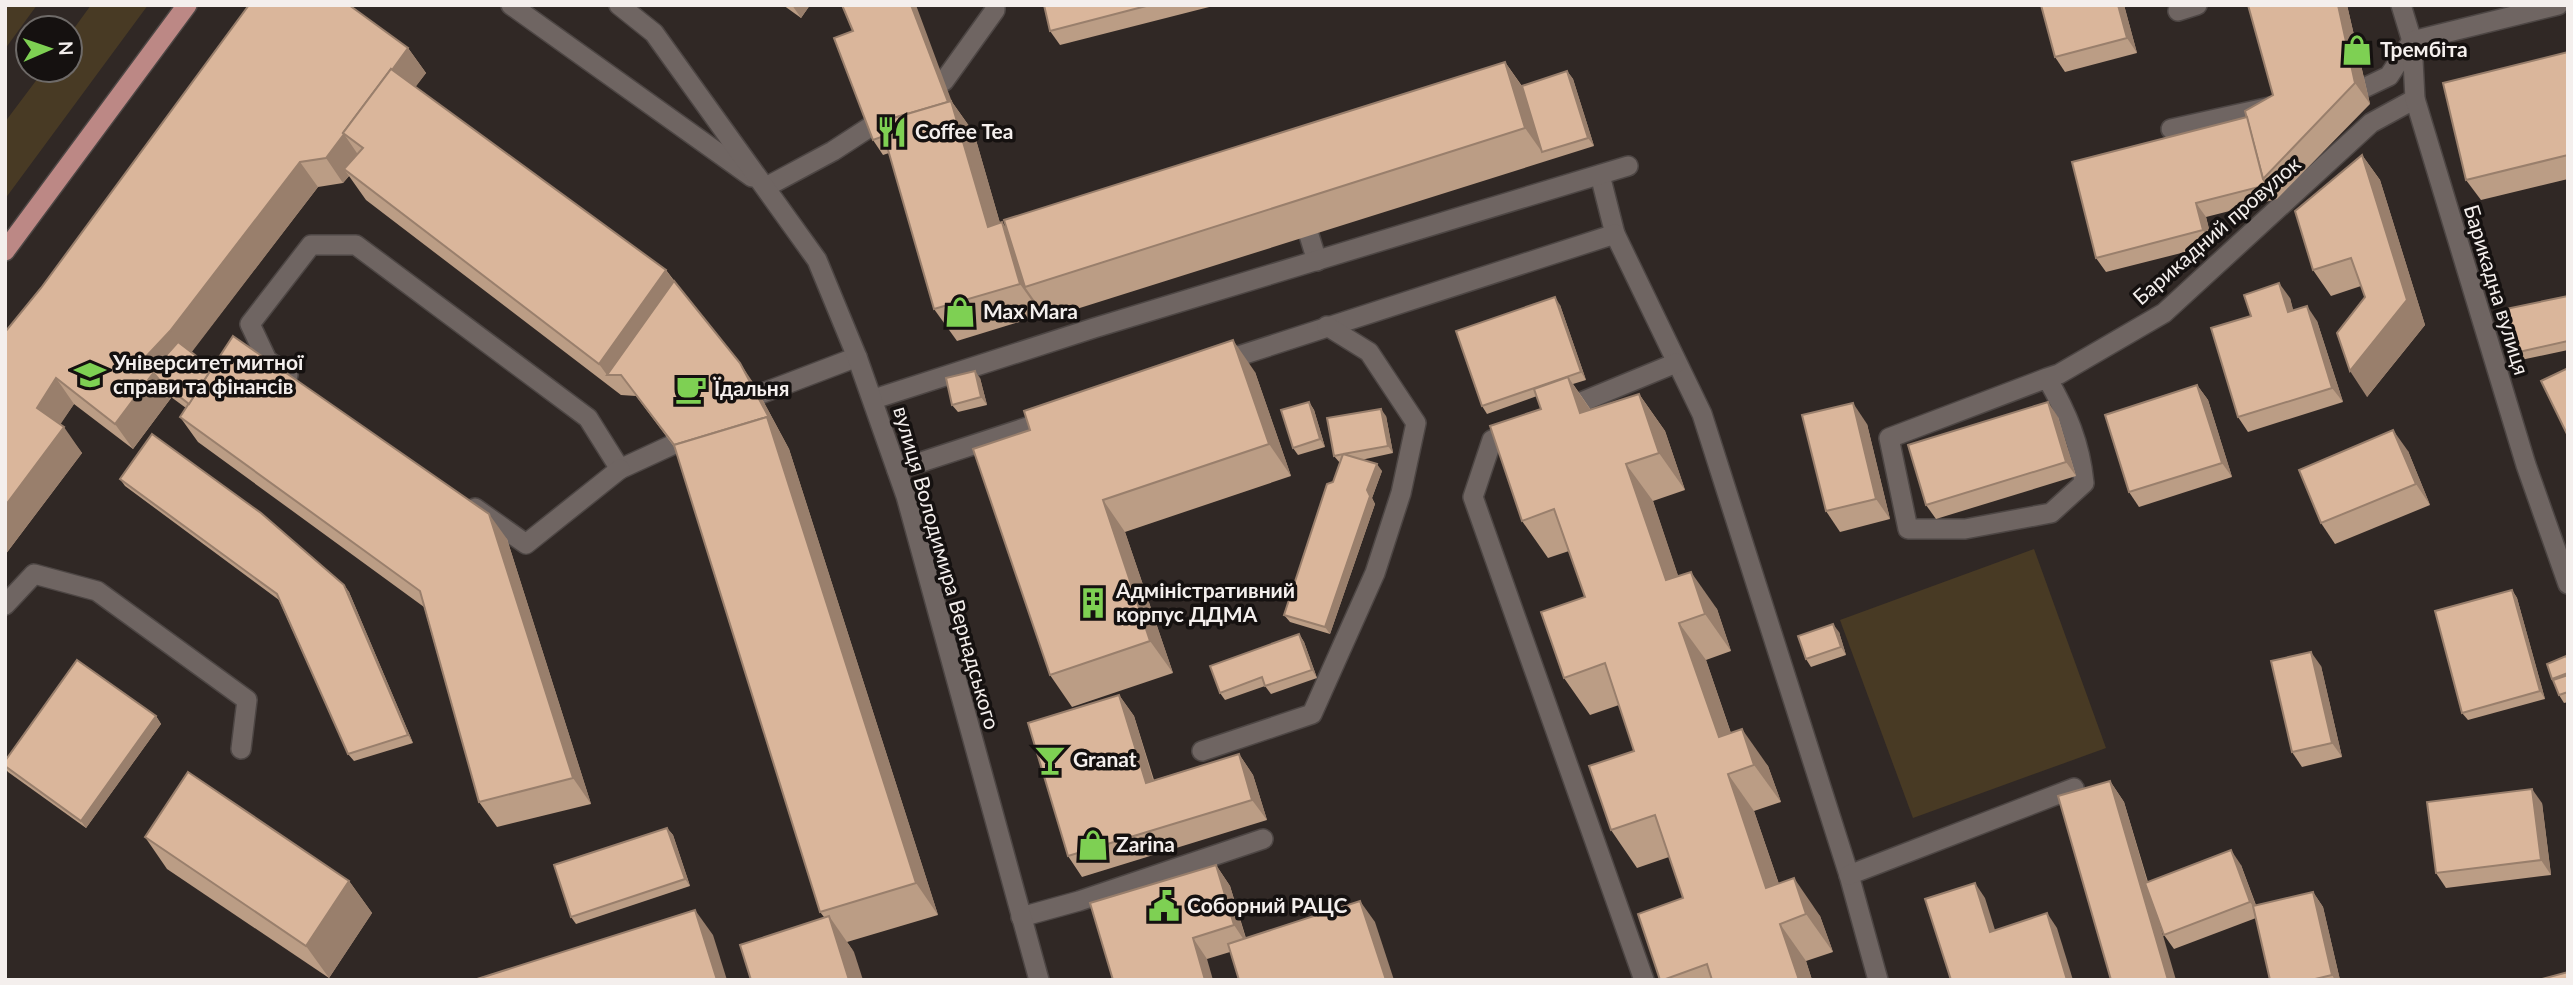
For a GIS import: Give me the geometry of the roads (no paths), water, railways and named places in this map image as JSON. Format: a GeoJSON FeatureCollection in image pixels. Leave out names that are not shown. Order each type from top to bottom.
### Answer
{"type":"FeatureCollection","features":[{"type":"Feature","properties":{"kind":"main road"},"geometry":{"type":"LineString","coordinates":[[5,251],[187,5]]}},
{"type":"Feature","properties":{"kind":"street","name":"вулиця Володимира Вернадського"},"geometry":{"type":"LineString","coordinates":[[511,5],[766,187]]}},
{"type":"Feature","properties":{"kind":"street","name":"вулиця Володимира Вернадського"},"geometry":{"type":"LineString","coordinates":[[619,5],[654,33],[817,260],[874,399],[897,470],[1040,980]]}},
{"type":"Feature","properties":{"kind":"street"},"geometry":{"type":"LineString","coordinates":[[944,81],[995,10],[995,5]]}},
{"type":"Feature","properties":{"kind":"street","name":"Барикадна вулиця"},"geometry":{"type":"LineString","coordinates":[[2401,5],[2412,41],[2415,99],[2526,465],[2568,584]]}},
{"type":"Feature","properties":{"kind":"street"},"geometry":{"type":"LineString","coordinates":[[2366,86],[2389,76],[2412,41],[2558,5]]}},
{"type":"Feature","properties":{"kind":"street","name":"Барикадний провулок"},"geometry":{"type":"LineString","coordinates":[[2047,378],[2068,416],[2082,456],[2084,483],[2051,513],[1965,529],[1908,529],[1889,438],[2047,378],[2164,313],[2371,123],[2415,99]]}},
{"type":"Feature","properties":{"kind":"street"},"geometry":{"type":"LineString","coordinates":[[2171,129],[2285,104]]}},
{"type":"Feature","properties":{"kind":"street"},"geometry":{"type":"LineString","coordinates":[[766,187],[833,151],[873,125]]}},
{"type":"Feature","properties":{"kind":"street"},"geometry":{"type":"LineString","coordinates":[[874,399],[1629,166]]}},
{"type":"Feature","properties":{"kind":"street"},"geometry":{"type":"LineString","coordinates":[[1600,175],[1615,234],[1702,414],[1849,875],[1878,980]]}},
{"type":"Feature","properties":{"kind":"street"},"geometry":{"type":"LineString","coordinates":[[1197,370],[1615,234]]}},
{"type":"Feature","properties":{"kind":"street"},"geometry":{"type":"LineString","coordinates":[[1309,235],[1317,261]]}},
{"type":"Feature","properties":{"kind":"street"},"geometry":{"type":"LineString","coordinates":[[301,384],[267,360],[250,324],[311,245],[356,244],[588,418],[620,469]]}},
{"type":"Feature","properties":{"kind":"street"},"geometry":{"type":"LineString","coordinates":[[1202,751],[1312,714],[1375,573],[1401,493],[1416,423],[1369,352],[1327,326]]}},
{"type":"Feature","properties":{"kind":"street"},"geometry":{"type":"LineString","coordinates":[[760,394],[857,357]]}},
{"type":"Feature","properties":{"kind":"street"},"geometry":{"type":"LineString","coordinates":[[1644,980],[1473,497],[1492,440],[1676,363]]}},
{"type":"Feature","properties":{"kind":"street"},"geometry":{"type":"LineString","coordinates":[[897,470],[1067,414]]}},
{"type":"Feature","properties":{"kind":"street"},"geometry":{"type":"LineString","coordinates":[[458,496],[526,544],[620,469],[672,445]]}},
{"type":"Feature","properties":{"kind":"street"},"geometry":{"type":"LineString","coordinates":[[5,605],[34,575],[97,591],[247,700],[241,748]]}},
{"type":"Feature","properties":{"kind":"street"},"geometry":{"type":"LineString","coordinates":[[1849,875],[2074,788]]}},
{"type":"Feature","properties":{"kind":"street"},"geometry":{"type":"LineString","coordinates":[[1021,917],[1079,901],[1263,839]]}},
{"type":"Feature","properties":{"kind":"place","name":"Трембіта"},"geometry":{"type":"Point","coordinates":[2357,50]}},
{"type":"Feature","properties":{"kind":"place","name":"Coffee Tea"},"geometry":{"type":"Point","coordinates":[892,132]}},
{"type":"Feature","properties":{"kind":"place","name":"Max Mara"},"geometry":{"type":"Point","coordinates":[960,312]}},
{"type":"Feature","properties":{"kind":"place","name":"Університет митної справи та фінансів"},"geometry":{"type":"Point","coordinates":[90,375]}},
{"type":"Feature","properties":{"kind":"place","name":"Їдальня"},"geometry":{"type":"Point","coordinates":[691,389]}},
{"type":"Feature","properties":{"kind":"place","name":"Адміністративний корпус ДДМА"},"geometry":{"type":"Point","coordinates":[1093,603]}},
{"type":"Feature","properties":{"kind":"place","name":"Granat"},"geometry":{"type":"Point","coordinates":[1050,760]}},
{"type":"Feature","properties":{"kind":"place","name":"Zarina"},"geometry":{"type":"Point","coordinates":[1093,845]}},
{"type":"Feature","properties":{"kind":"place","name":"Соборний РАЦС"},"geometry":{"type":"Point","coordinates":[1164,906]}}]}
